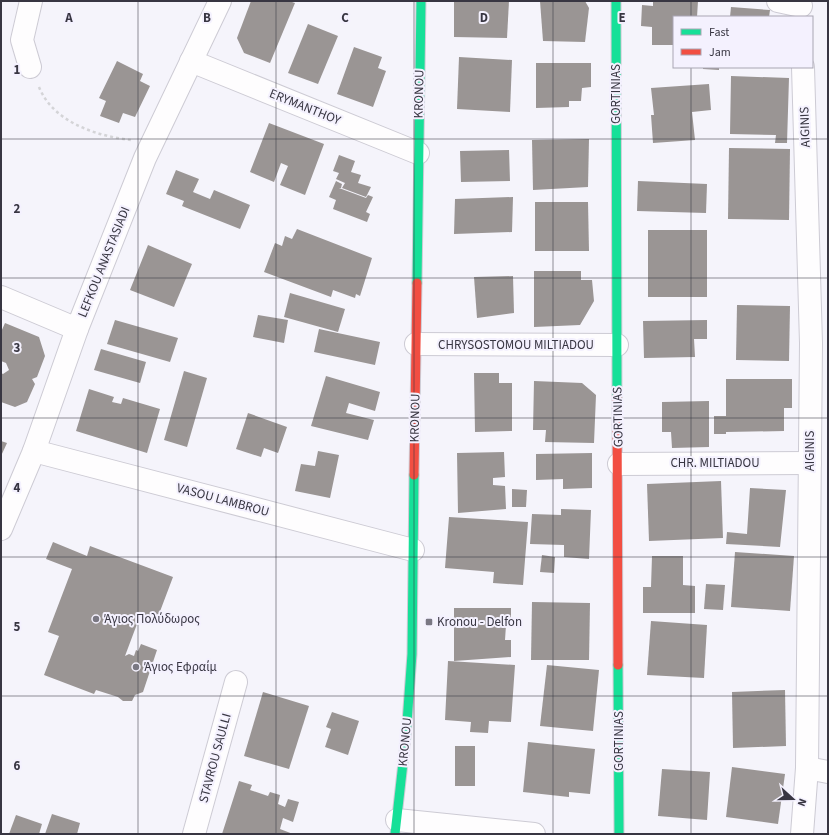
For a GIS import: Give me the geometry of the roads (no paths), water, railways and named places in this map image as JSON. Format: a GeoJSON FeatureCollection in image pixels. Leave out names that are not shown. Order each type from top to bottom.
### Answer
{"type":"FeatureCollection","features":[{"type":"Feature","properties":{"kind":"street"},"geometry":{"type":"LineString","coordinates":[[30,68],[22,40],[31,1]]}},
{"type":"Feature","properties":{"kind":"street","name":"LEFKOU ANASTASIADI"},"geometry":{"type":"LineString","coordinates":[[1,529],[34,451],[77,329],[153,141],[220,1]]}},
{"type":"Feature","properties":{"kind":"street","name":"KRONOU"},"geometry":{"type":"LineString","coordinates":[[396,827],[406,736],[412,654],[421,1]]}},
{"type":"Feature","properties":{"kind":"street","name":"GORTINIAS"},"geometry":{"type":"LineString","coordinates":[[616,1],[617,346],[619,464],[619,834]]}},
{"type":"Feature","properties":{"kind":"street"},"geometry":{"type":"LineString","coordinates":[[778,1],[803,8]]}},
{"type":"Feature","properties":{"kind":"street","name":"ERYMANTHOY"},"geometry":{"type":"LineString","coordinates":[[191,61],[418,153]]}},
{"type":"Feature","properties":{"kind":"street","name":"AIGINIS"},"geometry":{"type":"LineString","coordinates":[[802,834],[818,561],[810,463],[820,345],[803,68]]}},
{"type":"Feature","properties":{"kind":"street"},"geometry":{"type":"LineString","coordinates":[[1,297],[77,329]]}},
{"type":"Feature","properties":{"kind":"street","name":"CHRYSOSTOMOU MILTIADOU"},"geometry":{"type":"LineString","coordinates":[[416,344],[617,346]]}},
{"type":"Feature","properties":{"kind":"street","name":"VASOU LAMBROU"},"geometry":{"type":"LineString","coordinates":[[34,451],[413,550]]}},
{"type":"Feature","properties":{"kind":"street","name":"CHR. MILTIADOU"},"geometry":{"type":"LineString","coordinates":[[619,464],[810,463]]}},
{"type":"Feature","properties":{"kind":"street","name":"STAVROU SAULLI"},"geometry":{"type":"LineString","coordinates":[[194,834],[236,682]]}},
{"type":"Feature","properties":{"kind":"street"},"geometry":{"type":"LineString","coordinates":[[807,768],[828,772]]}},
{"type":"Feature","properties":{"kind":"street"},"geometry":{"type":"LineString","coordinates":[[396,827],[534,834]]}},
{"type":"Feature","properties":{"kind":"place","name":"Άγιος Πολύδωρος"},"geometry":{"type":"Point","coordinates":[96,619]}},
{"type":"Feature","properties":{"kind":"place","name":"Kronou - Delfon"},"geometry":{"type":"Point","coordinates":[429,622]}},
{"type":"Feature","properties":{"kind":"place","name":"Άγιος Εφραίμ"},"geometry":{"type":"Point","coordinates":[136,667]}}]}
